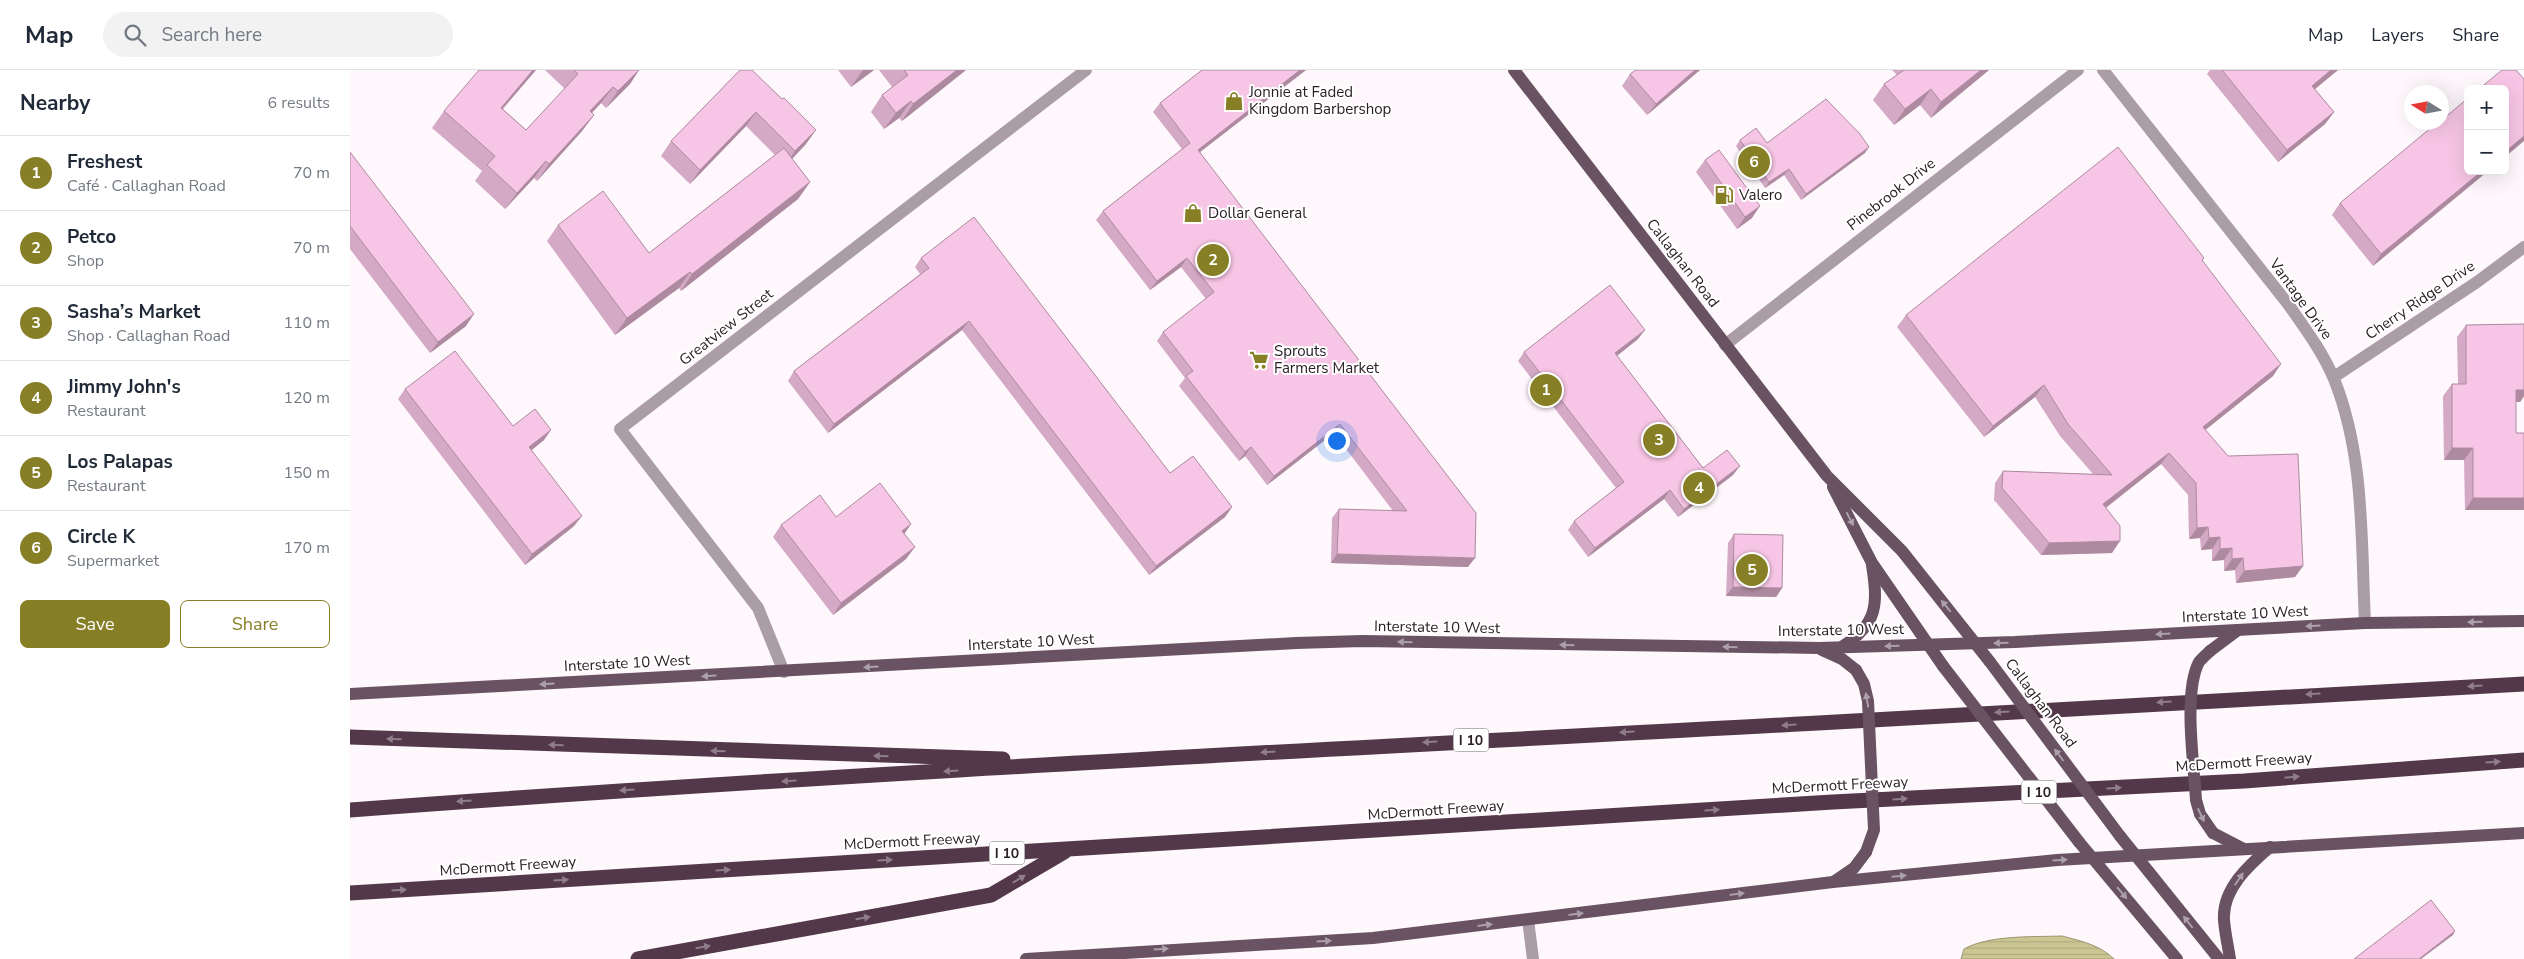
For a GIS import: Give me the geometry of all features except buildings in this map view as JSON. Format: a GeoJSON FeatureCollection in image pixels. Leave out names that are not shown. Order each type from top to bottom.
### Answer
{"type":"FeatureCollection","features":[{"type":"Feature","properties":{"kind":"highway","name":"I 10"},"geometry":{"type":"LineString","coordinates":[[350,810],[591,792],[1479,739],[1838,722],[2230,698],[2524,684]]}},
{"type":"Feature","properties":{"kind":"highway"},"geometry":{"type":"LineString","coordinates":[[350,737],[680,750],[1104,762]]}},
{"type":"Feature","properties":{"kind":"highway","name":"McDermott Freeway"},"geometry":{"type":"LineString","coordinates":[[350,893],[954,856],[1065,851],[1824,803],[2244,781],[2524,760]]}},
{"type":"Feature","properties":{"kind":"highway"},"geometry":{"type":"LineString","coordinates":[[638,959],[991,895],[1065,851]]}},
{"type":"Feature","properties":{"kind":"main road","name":"Callaghan Road"},"geometry":{"type":"LineString","coordinates":[[1514,70],[1828,476],[1902,551],[1990,662],[2120,836],[2219,959]]}},
{"type":"Feature","properties":{"kind":"main road","name":"Callaghan Road"},"geometry":{"type":"LineString","coordinates":[[1828,476],[1872,563],[1943,666],[2079,842],[2177,959]]}},
{"type":"Feature","properties":{"kind":"main road"},"geometry":{"type":"LineString","coordinates":[[1842,647],[1860,634],[1874,613],[1876,599],[1872,563]]}},
{"type":"Feature","properties":{"kind":"main road","name":"Interstate 10 West"},"geometry":{"type":"LineString","coordinates":[[350,694],[1362,641],[1819,648],[1976,644],[2365,624],[2524,621]]}},
{"type":"Feature","properties":{"kind":"main road"},"geometry":{"type":"LineString","coordinates":[[2238,630],[2210,650],[2200,661],[2193,679],[2191,699],[2196,800],[2200,814],[2213,833],[2244,849]]}},
{"type":"Feature","properties":{"kind":"main road"},"geometry":{"type":"LineString","coordinates":[[1819,648],[1842,659],[1856,670],[1864,684],[1868,701],[1874,830],[1866,852],[1854,868],[1833,882]]}},
{"type":"Feature","properties":{"kind":"main road"},"geometry":{"type":"LineString","coordinates":[[1026,959],[1373,938],[1833,882],[2136,854],[2524,833]]}},
{"type":"Feature","properties":{"kind":"main road"},"geometry":{"type":"LineString","coordinates":[[2230,959],[2224,918],[2227,899],[2246,868],[2270,847]]}},
{"type":"Feature","properties":{"kind":"street","name":"Greatview Street"},"geometry":{"type":"LineString","coordinates":[[784,672],[758,608],[620,428],[1086,70]]}},
{"type":"Feature","properties":{"kind":"street","name":"Pinebrook Drive"},"geometry":{"type":"LineString","coordinates":[[1725,345],[2078,70]]}},
{"type":"Feature","properties":{"kind":"street","name":"Vantage Drive"},"geometry":{"type":"LineString","coordinates":[[2103,70],[2288,304],[2310,335],[2334,377],[2347,417],[2356,458],[2365,624]]}},
{"type":"Feature","properties":{"kind":"street","name":"Cherry Ridge Drive"},"geometry":{"type":"LineString","coordinates":[[2334,377],[2477,282],[2524,247]]}},
{"type":"Feature","properties":{"kind":"street"},"geometry":{"type":"LineString","coordinates":[[1528,920],[1533,959]]}},
{"type":"Feature","properties":{"kind":"shaded area"},"geometry":{"type":"Polygon","coordinates":[[[2062,936],[2103,950],[2114,959],[1961,959],[1964,949],[1986,941],[2062,936]]]}},
{"type":"Feature","properties":{"kind":"place","name":"Jonnie at Faded Kingdom Barbershop"},"geometry":{"type":"Point","coordinates":[1234,101]}},
{"type":"Feature","properties":{"kind":"place","name":"Circle K"},"geometry":{"type":"Point","coordinates":[1754,162]}},
{"type":"Feature","properties":{"kind":"place","name":"Valero"},"geometry":{"type":"Point","coordinates":[1724,195]}},
{"type":"Feature","properties":{"kind":"place","name":"Dollar General"},"geometry":{"type":"Point","coordinates":[1193,213]}},
{"type":"Feature","properties":{"kind":"place","name":"Petco"},"geometry":{"type":"Point","coordinates":[1213,260]}},
{"type":"Feature","properties":{"kind":"place","name":"Sprouts Farmers Market"},"geometry":{"type":"Point","coordinates":[1259,360]}},
{"type":"Feature","properties":{"kind":"place","name":"Freshest"},"geometry":{"type":"Point","coordinates":[1546,390]}},
{"type":"Feature","properties":{"kind":"place","name":"Sasha’s Market"},"geometry":{"type":"Point","coordinates":[1659,440]}},
{"type":"Feature","properties":{"kind":"place","name":"Jimmy John's"},"geometry":{"type":"Point","coordinates":[1699,488]}},
{"type":"Feature","properties":{"kind":"place","name":"Los Palapas"},"geometry":{"type":"Point","coordinates":[1752,570]}}]}
